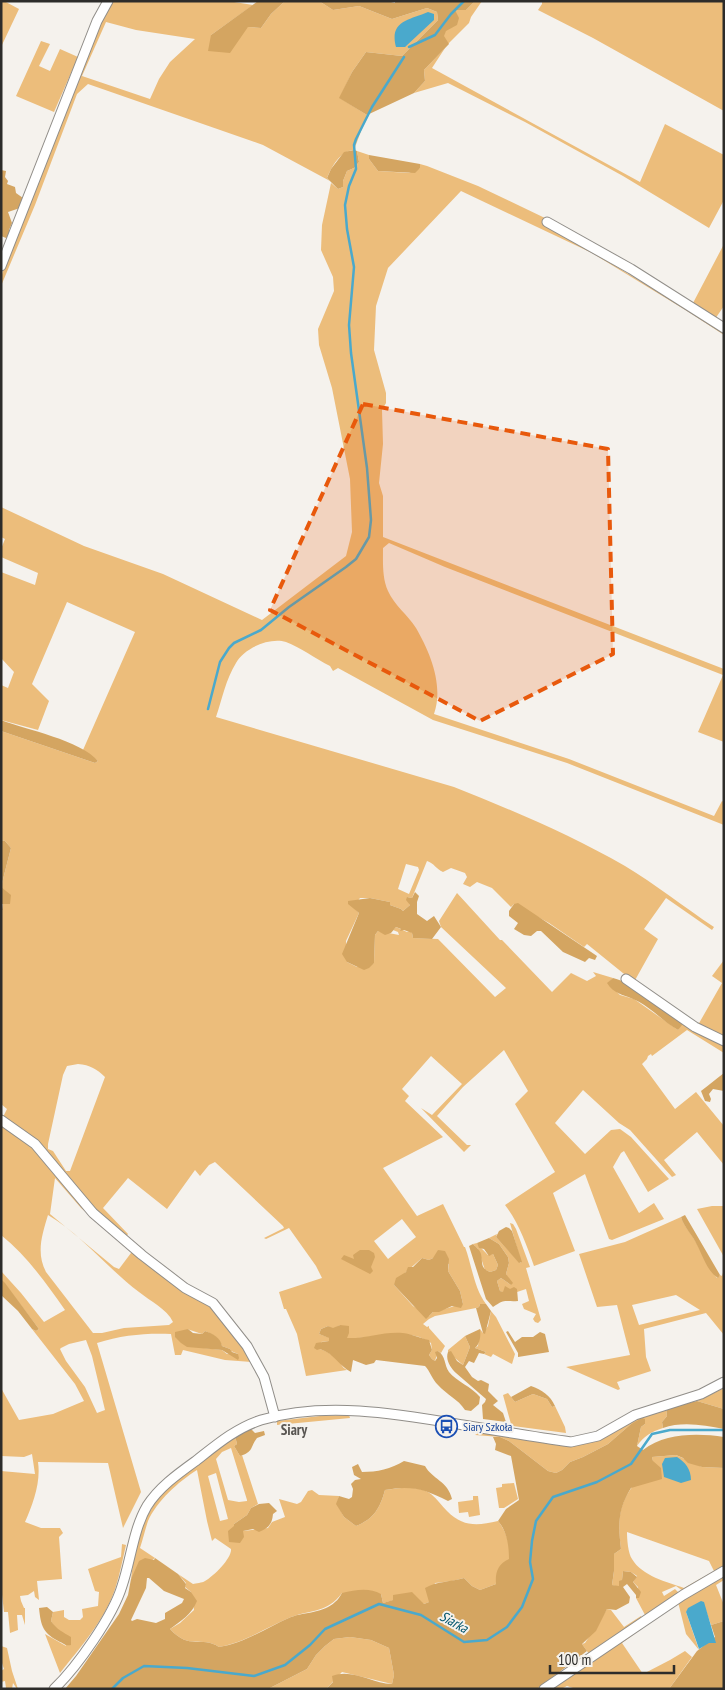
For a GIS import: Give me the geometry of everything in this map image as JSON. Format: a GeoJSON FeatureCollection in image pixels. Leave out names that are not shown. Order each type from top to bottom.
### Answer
{"type":"FeatureCollection","features":[{"type":"Feature","properties":{"kind":"street"},"geometry":{"type":"LineString","coordinates":[[1,266],[97,21],[108,1]]}},
{"type":"Feature","properties":{"kind":"street"},"geometry":{"type":"LineString","coordinates":[[547,222],[631,269],[724,328]]}},
{"type":"Feature","properties":{"kind":"street"},"geometry":{"type":"LineString","coordinates":[[626,979],[696,1027],[724,1041]]}},
{"type":"Feature","properties":{"kind":"street"},"geometry":{"type":"LineString","coordinates":[[1,1120],[35,1144],[93,1213],[142,1255],[185,1288],[213,1303],[247,1346],[264,1377],[275,1417]]}},
{"type":"Feature","properties":{"kind":"street"},"geometry":{"type":"LineString","coordinates":[[54,1689],[65,1678],[107,1619],[122,1587],[138,1529],[147,1506],[166,1484],[225,1438],[246,1426],[291,1414],[344,1410],[386,1412],[571,1442],[598,1436],[635,1415],[701,1394],[724,1382]]}},
{"type":"Feature","properties":{"kind":"street"},"geometry":{"type":"LineString","coordinates":[[544,1689],[689,1591],[724,1571]]}},
{"type":"Feature","properties":{"kind":"highlighted area"},"geometry":{"type":"Polygon","coordinates":[[[363,404],[608,449],[613,654],[480,721],[270,610],[363,404]]]}},
{"type":"Feature","properties":{"kind":"shaded area"},"geometry":{"type":"Polygon","coordinates":[[[1,1],[19,9],[1,47],[1,1]]]}},
{"type":"Feature","properties":{"kind":"shaded area"},"geometry":{"type":"Polygon","coordinates":[[[112,1],[228,1],[253,5],[211,35],[248,27],[261,28],[271,14],[285,1],[319,1],[333,10],[359,6],[392,19],[427,8],[437,12],[438,20],[402,56],[366,52],[352,72],[340,98],[367,115],[354,150],[345,153],[337,160],[327,178],[330,181],[263,145],[88,84],[77,94],[35,205],[1,286],[4,265],[8,254],[30,203],[88,50],[112,1]],[[106,22],[82,76],[150,99],[159,79],[170,62],[195,39],[136,30],[106,22]]]}},
{"type":"Feature","properties":{"kind":"shaded area"},"geometry":{"type":"Polygon","coordinates":[[[258,1],[285,1],[271,14],[261,28],[248,27],[230,53],[208,51],[211,35],[258,1]]]}},
{"type":"Feature","properties":{"kind":"shaded area"},"geometry":{"type":"Polygon","coordinates":[[[319,1],[387,1],[395,3],[395,1],[475,1],[466,10],[455,10],[459,18],[457,25],[446,31],[444,36],[449,44],[424,70],[425,81],[414,93],[367,115],[339,98],[352,72],[366,52],[402,56],[438,20],[437,12],[427,8],[392,19],[359,6],[333,10],[319,1]]]}},
{"type":"Feature","properties":{"kind":"shaded area"},"geometry":{"type":"Polygon","coordinates":[[[475,1],[482,1],[469,23],[446,46],[443,36],[455,10],[466,10],[475,1]]]}},
{"type":"Feature","properties":{"kind":"shaded area"},"geometry":{"type":"Polygon","coordinates":[[[542,1],[724,1],[724,111],[593,38],[538,10],[542,1]]]}},
{"type":"Feature","properties":{"kind":"shaded area"},"geometry":{"type":"Polygon","coordinates":[[[41,41],[50,44],[39,66],[50,71],[60,49],[78,57],[54,112],[16,96],[41,41]]]}},
{"type":"Feature","properties":{"kind":"shaded area"},"geometry":{"type":"Polygon","coordinates":[[[445,48],[432,68],[640,182],[665,124],[724,155],[724,200],[709,228],[623,176],[525,122],[448,83],[414,93],[425,81],[424,70],[445,48]]]}},
{"type":"Feature","properties":{"kind":"shaded area"},"geometry":{"type":"Polygon","coordinates":[[[357,151],[369,155],[369,159],[378,171],[409,173],[420,168],[420,164],[478,186],[547,219],[546,224],[724,332],[724,335],[592,253],[461,191],[388,268],[376,306],[374,350],[386,393],[386,403],[382,410],[383,444],[379,483],[383,496],[383,537],[724,669],[724,742],[698,732],[723,675],[445,567],[389,543],[383,548],[383,570],[386,586],[394,601],[416,628],[430,658],[437,692],[434,714],[569,759],[714,816],[722,801],[724,802],[724,825],[567,763],[433,720],[338,668],[333,671],[330,666],[286,642],[265,642],[251,648],[240,658],[224,689],[216,717],[454,787],[498,805],[562,833],[625,866],[714,927],[712,930],[666,898],[644,929],[658,939],[634,982],[587,944],[584,947],[549,923],[514,904],[511,907],[492,888],[477,882],[470,887],[463,884],[467,877],[465,873],[451,868],[443,872],[427,861],[412,898],[407,897],[410,905],[403,911],[390,905],[390,902],[360,898],[353,907],[359,913],[346,941],[347,962],[357,967],[374,963],[375,935],[378,931],[399,935],[398,932],[393,930],[396,927],[407,932],[410,931],[413,938],[438,939],[495,997],[506,988],[441,927],[439,921],[457,893],[500,940],[552,992],[571,973],[587,981],[596,976],[593,972],[613,978],[608,983],[620,995],[634,999],[678,1030],[682,1020],[724,1044],[724,1053],[687,1030],[652,1056],[651,1054],[648,1056],[642,1064],[675,1109],[696,1092],[724,1126],[724,1165],[697,1132],[664,1160],[676,1175],[672,1177],[630,1130],[619,1123],[583,1090],[555,1123],[585,1154],[611,1130],[620,1129],[631,1137],[669,1179],[648,1192],[624,1151],[613,1167],[639,1213],[654,1203],[664,1219],[612,1240],[609,1239],[585,1174],[553,1193],[575,1251],[534,1266],[518,1226],[505,1205],[555,1172],[515,1104],[528,1091],[504,1050],[463,1087],[437,1116],[467,1145],[471,1145],[464,1152],[421,1108],[432,1115],[462,1084],[431,1056],[402,1089],[409,1096],[405,1101],[443,1137],[383,1168],[417,1216],[443,1204],[465,1247],[476,1284],[486,1304],[480,1304],[476,1308],[435,1316],[423,1324],[427,1327],[429,1326],[445,1346],[441,1353],[438,1351],[435,1361],[429,1355],[432,1350],[431,1343],[421,1338],[411,1335],[390,1334],[346,1338],[340,1325],[333,1329],[328,1326],[321,1329],[319,1334],[330,1338],[330,1341],[321,1342],[320,1349],[339,1360],[347,1370],[306,1376],[297,1334],[286,1309],[284,1309],[279,1292],[322,1278],[316,1266],[289,1228],[266,1239],[264,1238],[284,1228],[283,1226],[215,1162],[209,1165],[200,1176],[195,1170],[167,1209],[128,1178],[103,1208],[128,1234],[125,1238],[3,1117],[7,1109],[1,1104],[1,909],[3,909],[1,887],[11,848],[5,841],[1,840],[1,731],[95,763],[98,761],[83,750],[135,632],[67,602],[32,684],[49,701],[38,730],[1,720],[1,685],[8,688],[14,672],[1,658],[1,572],[35,585],[38,573],[1,557],[1,549],[5,539],[1,537],[1,507],[84,546],[163,574],[262,620],[346,556],[352,532],[350,479],[332,388],[319,345],[318,329],[334,291],[333,277],[321,250],[322,225],[331,183],[338,189],[343,187],[347,171],[354,168],[359,162],[357,151]],[[406,864],[398,889],[409,894],[419,870],[418,867],[406,864]],[[78,1064],[67,1066],[63,1075],[48,1149],[53,1151],[66,1171],[70,1171],[105,1077],[90,1066],[78,1064]],[[402,1219],[374,1241],[388,1259],[416,1237],[402,1219]],[[422,1258],[394,1285],[413,1306],[429,1316],[433,1312],[463,1304],[460,1291],[448,1271],[449,1264],[433,1258],[429,1260],[422,1258]]]}},
{"type":"Feature","properties":{"kind":"shaded area"},"geometry":{"type":"Polygon","coordinates":[[[357,151],[359,162],[354,168],[347,171],[343,187],[338,189],[327,178],[331,169],[344,152],[357,151]]]}},
{"type":"Feature","properties":{"kind":"shaded area"},"geometry":{"type":"Polygon","coordinates":[[[369,155],[420,164],[420,168],[415,173],[378,171],[369,159],[369,155]]]}},
{"type":"Feature","properties":{"kind":"shaded area"},"geometry":{"type":"Polygon","coordinates":[[[1,170],[6,171],[7,184],[15,187],[16,193],[23,198],[20,208],[8,212],[12,223],[9,237],[6,238],[1,236],[1,170]]]}},
{"type":"Feature","properties":{"kind":"shaded area"},"geometry":{"type":"Polygon","coordinates":[[[724,244],[724,306],[715,319],[693,303],[724,244]]]}},
{"type":"Feature","properties":{"kind":"shaded area"},"geometry":{"type":"Polygon","coordinates":[[[1,720],[66,741],[79,747],[98,761],[95,763],[1,731],[1,720]]]}},
{"type":"Feature","properties":{"kind":"shaded area"},"geometry":{"type":"Polygon","coordinates":[[[1,840],[5,841],[11,848],[1,887],[1,840]]]}},
{"type":"Feature","properties":{"kind":"shaded area"},"geometry":{"type":"Polygon","coordinates":[[[1,887],[11,895],[10,904],[2,904],[3,910],[1,909],[1,887]]]}},
{"type":"Feature","properties":{"kind":"shaded area"},"geometry":{"type":"Polygon","coordinates":[[[415,892],[419,896],[417,914],[427,921],[434,916],[441,927],[432,939],[413,938],[412,933],[404,930],[400,931],[401,929],[396,927],[391,933],[385,935],[378,931],[375,935],[374,963],[369,968],[364,970],[347,962],[342,954],[359,913],[348,904],[348,901],[370,898],[390,902],[390,905],[403,911],[410,905],[406,900],[407,897],[412,898],[415,892]]]}},
{"type":"Feature","properties":{"kind":"shaded area"},"geometry":{"type":"Polygon","coordinates":[[[518,903],[597,956],[595,960],[589,958],[585,962],[563,952],[541,931],[537,931],[531,936],[524,935],[514,929],[518,923],[509,916],[509,911],[514,904],[518,903]]]}},
{"type":"Feature","properties":{"kind":"shaded area"},"geometry":{"type":"Polygon","coordinates":[[[724,960],[724,1039],[698,1025],[722,983],[712,976],[724,960]]]}},
{"type":"Feature","properties":{"kind":"shaded area"},"geometry":{"type":"Polygon","coordinates":[[[613,978],[631,985],[649,996],[682,1020],[682,1025],[678,1030],[639,1002],[615,992],[607,983],[613,978]]]}},
{"type":"Feature","properties":{"kind":"shaded area"},"geometry":{"type":"Polygon","coordinates":[[[724,1073],[724,1091],[713,1089],[709,1094],[710,1102],[705,1101],[701,1091],[724,1073]]]}},
{"type":"Feature","properties":{"kind":"shaded area"},"geometry":{"type":"Polygon","coordinates":[[[1,1123],[34,1145],[91,1213],[217,1312],[246,1350],[252,1362],[225,1360],[183,1350],[181,1355],[175,1355],[171,1334],[134,1335],[97,1343],[141,1492],[123,1528],[108,1463],[38,1462],[37,1485],[25,1522],[41,1528],[60,1528],[63,1533],[59,1537],[62,1579],[37,1581],[39,1600],[35,1597],[34,1591],[28,1595],[20,1596],[25,1608],[25,1625],[22,1615],[17,1615],[18,1630],[10,1633],[8,1612],[4,1612],[1,1586],[1,1471],[35,1474],[32,1454],[24,1457],[1,1456],[1,1388],[19,1420],[53,1414],[84,1401],[75,1384],[32,1329],[36,1331],[39,1329],[1,1279],[1,1271],[44,1322],[65,1310],[28,1261],[1,1235],[1,1123]],[[55,1178],[50,1214],[68,1229],[48,1215],[41,1244],[43,1265],[46,1272],[93,1333],[124,1328],[169,1325],[173,1322],[163,1309],[128,1283],[78,1237],[119,1269],[131,1253],[131,1250],[81,1208],[55,1178]],[[187,1329],[204,1348],[222,1350],[227,1354],[238,1354],[222,1346],[211,1333],[205,1331],[202,1334],[187,1329]],[[86,1340],[69,1344],[60,1349],[66,1361],[85,1387],[97,1413],[105,1410],[92,1356],[86,1340]]]}},
{"type":"Feature","properties":{"kind":"shaded area"},"geometry":{"type":"Polygon","coordinates":[[[724,1206],[724,1257],[697,1209],[724,1206]]]}},
{"type":"Feature","properties":{"kind":"shaded area"},"geometry":{"type":"Polygon","coordinates":[[[685,1215],[720,1275],[718,1278],[708,1267],[695,1241],[684,1225],[681,1217],[685,1215]]]}},
{"type":"Feature","properties":{"kind":"shaded area"},"geometry":{"type":"Polygon","coordinates":[[[681,1217],[717,1278],[720,1275],[722,1276],[724,1269],[724,1335],[706,1313],[644,1329],[646,1357],[651,1371],[617,1382],[620,1389],[618,1390],[566,1367],[630,1355],[617,1305],[597,1307],[579,1254],[625,1242],[681,1217]],[[676,1295],[632,1305],[639,1325],[700,1310],[676,1295]]]}},
{"type":"Feature","properties":{"kind":"shaded area"},"geometry":{"type":"Polygon","coordinates":[[[510,1223],[516,1229],[530,1267],[526,1268],[541,1320],[538,1323],[533,1319],[536,1314],[524,1309],[522,1304],[529,1301],[526,1289],[517,1292],[517,1289],[504,1293],[500,1291],[497,1281],[501,1278],[511,1285],[506,1274],[509,1263],[508,1257],[499,1244],[489,1238],[497,1234],[496,1237],[521,1262],[510,1223]]]}},
{"type":"Feature","properties":{"kind":"shaded area"},"geometry":{"type":"Polygon","coordinates":[[[506,1227],[512,1231],[522,1262],[519,1263],[496,1237],[499,1231],[506,1227]]]}},
{"type":"Feature","properties":{"kind":"shaded area"},"geometry":{"type":"Polygon","coordinates":[[[489,1238],[499,1244],[508,1257],[509,1263],[506,1274],[513,1283],[511,1285],[501,1278],[497,1281],[500,1291],[503,1292],[505,1286],[510,1289],[514,1287],[517,1289],[518,1301],[503,1301],[493,1307],[486,1299],[469,1246],[473,1244],[480,1251],[482,1265],[485,1269],[490,1272],[496,1270],[498,1265],[493,1254],[489,1256],[484,1249],[479,1248],[477,1243],[489,1238]]]}},
{"type":"Feature","properties":{"kind":"shaded area"},"geometry":{"type":"Polygon","coordinates":[[[477,1243],[488,1255],[493,1254],[498,1265],[496,1270],[490,1272],[485,1270],[478,1249],[473,1244],[477,1243]]]}},
{"type":"Feature","properties":{"kind":"shaded area"},"geometry":{"type":"Polygon","coordinates":[[[360,1250],[369,1250],[374,1253],[375,1257],[371,1267],[373,1271],[370,1274],[341,1259],[344,1255],[354,1259],[353,1255],[360,1250]]]}},
{"type":"Feature","properties":{"kind":"shaded area"},"geometry":{"type":"Polygon","coordinates":[[[438,1250],[445,1251],[449,1259],[448,1271],[460,1291],[463,1304],[461,1308],[452,1306],[439,1312],[433,1312],[426,1319],[394,1285],[396,1278],[406,1272],[408,1267],[413,1267],[422,1258],[429,1260],[433,1258],[438,1250]]]}},
{"type":"Feature","properties":{"kind":"shaded area"},"geometry":{"type":"Polygon","coordinates":[[[1,1279],[39,1329],[36,1331],[32,1329],[18,1311],[1,1295],[1,1279]]]}},
{"type":"Feature","properties":{"kind":"shaded area"},"geometry":{"type":"Polygon","coordinates":[[[480,1304],[486,1304],[491,1311],[485,1334],[483,1333],[476,1308],[480,1304]]]}},
{"type":"Feature","properties":{"kind":"shaded area"},"geometry":{"type":"Polygon","coordinates":[[[491,1311],[515,1354],[512,1364],[493,1354],[491,1357],[484,1354],[486,1352],[475,1348],[478,1346],[480,1329],[483,1333],[488,1326],[491,1311]]]}},
{"type":"Feature","properties":{"kind":"shaded area"},"geometry":{"type":"Polygon","coordinates":[[[340,1325],[349,1326],[347,1338],[396,1333],[429,1340],[432,1350],[429,1355],[432,1359],[435,1361],[437,1358],[435,1352],[441,1353],[449,1372],[480,1397],[479,1404],[471,1411],[465,1410],[438,1385],[425,1366],[376,1360],[374,1363],[366,1365],[353,1360],[351,1372],[325,1351],[314,1348],[316,1343],[329,1341],[329,1338],[319,1334],[321,1329],[340,1325]]]}},
{"type":"Feature","properties":{"kind":"shaded area"},"geometry":{"type":"Polygon","coordinates":[[[188,1329],[193,1333],[202,1334],[205,1331],[218,1338],[222,1346],[238,1354],[238,1360],[222,1350],[187,1347],[175,1337],[175,1332],[188,1329]]]}},
{"type":"Feature","properties":{"kind":"shaded area"},"geometry":{"type":"Polygon","coordinates":[[[480,1329],[480,1340],[475,1348],[486,1352],[484,1354],[479,1353],[474,1363],[469,1361],[465,1367],[472,1377],[489,1384],[488,1391],[498,1401],[493,1405],[503,1413],[506,1422],[483,1419],[482,1405],[486,1399],[456,1373],[448,1361],[447,1355],[451,1351],[457,1361],[463,1365],[470,1347],[465,1336],[480,1329]]]}},
{"type":"Feature","properties":{"kind":"shaded area"},"geometry":{"type":"Polygon","coordinates":[[[508,1331],[515,1342],[522,1337],[533,1337],[540,1332],[545,1334],[549,1352],[518,1357],[518,1353],[506,1332],[508,1331]]]}},
{"type":"Feature","properties":{"kind":"shaded area"},"geometry":{"type":"Polygon","coordinates":[[[465,1336],[470,1347],[463,1365],[448,1350],[465,1336]]]}},
{"type":"Feature","properties":{"kind":"shaded area"},"geometry":{"type":"Polygon","coordinates":[[[531,1386],[545,1393],[555,1406],[552,1407],[547,1399],[533,1394],[515,1402],[511,1397],[531,1386]]]}},
{"type":"Feature","properties":{"kind":"shaded area"},"geometry":{"type":"Polygon","coordinates":[[[724,1388],[724,1409],[697,1401],[724,1388]]]}},
{"type":"Feature","properties":{"kind":"shaded area"},"geometry":{"type":"Polygon","coordinates":[[[508,1393],[515,1402],[533,1394],[547,1399],[552,1407],[555,1406],[566,1433],[513,1426],[503,1395],[508,1393]]]}},
{"type":"Feature","properties":{"kind":"shaded area"},"geometry":{"type":"Polygon","coordinates":[[[697,1401],[724,1409],[724,1429],[685,1424],[663,1428],[662,1422],[667,1416],[666,1408],[697,1401]]]}},
{"type":"Feature","properties":{"kind":"shaded area"},"geometry":{"type":"Polygon","coordinates":[[[666,1408],[667,1416],[662,1422],[663,1428],[648,1435],[637,1446],[641,1427],[645,1424],[645,1419],[631,1424],[608,1444],[570,1462],[556,1473],[548,1471],[509,1441],[500,1437],[475,1435],[482,1431],[571,1444],[666,1408]]]}},
{"type":"Feature","properties":{"kind":"shaded area"},"geometry":{"type":"Polygon","coordinates":[[[349,1415],[350,1418],[277,1425],[277,1421],[349,1415]]]}},
{"type":"Feature","properties":{"kind":"shaded area"},"geometry":{"type":"Polygon","coordinates":[[[642,1418],[645,1419],[645,1424],[641,1427],[637,1446],[643,1450],[652,1444],[671,1437],[703,1435],[724,1437],[724,1468],[702,1467],[688,1463],[676,1455],[652,1457],[653,1461],[661,1468],[662,1479],[631,1488],[621,1510],[619,1532],[621,1549],[614,1554],[612,1585],[619,1586],[623,1571],[631,1572],[637,1577],[633,1582],[641,1592],[639,1598],[636,1598],[636,1595],[627,1584],[623,1587],[630,1597],[629,1603],[616,1610],[607,1609],[596,1631],[582,1644],[587,1651],[537,1689],[326,1689],[333,1682],[332,1676],[339,1674],[354,1675],[392,1684],[394,1675],[389,1648],[371,1640],[350,1637],[334,1639],[316,1655],[307,1669],[268,1689],[65,1689],[119,1614],[128,1595],[131,1579],[139,1561],[145,1558],[154,1560],[155,1558],[178,1574],[186,1584],[185,1588],[191,1592],[197,1601],[189,1613],[170,1629],[177,1636],[184,1639],[207,1642],[219,1647],[238,1642],[296,1615],[314,1612],[331,1606],[342,1593],[372,1590],[381,1594],[383,1603],[393,1600],[393,1595],[412,1592],[424,1604],[429,1602],[425,1588],[434,1584],[464,1578],[472,1586],[480,1590],[496,1584],[498,1569],[502,1563],[509,1559],[507,1539],[504,1529],[498,1521],[506,1509],[519,1500],[511,1456],[495,1450],[496,1444],[493,1437],[500,1437],[509,1441],[548,1471],[556,1473],[570,1462],[608,1444],[631,1424],[642,1418]],[[147,1578],[146,1588],[132,1621],[137,1619],[156,1623],[165,1619],[165,1613],[182,1603],[184,1599],[164,1591],[147,1578]]]}},
{"type":"Feature","properties":{"kind":"shaded area"},"geometry":{"type":"Polygon","coordinates":[[[251,1429],[255,1433],[264,1431],[265,1435],[257,1438],[250,1451],[240,1456],[234,1446],[237,1444],[235,1436],[251,1429]]]}},
{"type":"Feature","properties":{"kind":"shaded area"},"geometry":{"type":"Polygon","coordinates":[[[235,1436],[237,1444],[234,1446],[240,1456],[242,1455],[258,1504],[234,1524],[243,1531],[268,1528],[272,1522],[285,1517],[279,1499],[297,1504],[301,1502],[308,1491],[312,1490],[319,1495],[339,1496],[337,1504],[344,1517],[356,1526],[372,1516],[381,1502],[385,1490],[415,1488],[431,1494],[447,1511],[465,1523],[483,1524],[498,1521],[508,1539],[510,1555],[508,1563],[497,1577],[496,1584],[480,1590],[472,1586],[464,1578],[435,1583],[429,1602],[424,1604],[393,1595],[394,1600],[383,1603],[381,1594],[342,1593],[331,1604],[319,1610],[299,1614],[247,1638],[219,1647],[207,1642],[184,1639],[177,1636],[170,1629],[180,1623],[194,1610],[191,1592],[185,1587],[186,1583],[178,1574],[193,1584],[204,1582],[222,1566],[231,1553],[231,1549],[215,1538],[212,1541],[197,1470],[169,1492],[152,1514],[140,1548],[155,1558],[134,1574],[131,1579],[135,1549],[144,1522],[160,1494],[235,1436]],[[231,1448],[222,1452],[216,1459],[228,1500],[247,1501],[247,1500],[231,1448]],[[216,1473],[208,1476],[220,1521],[228,1519],[216,1473]]]}},
{"type":"Feature","properties":{"kind":"shaded area"},"geometry":{"type":"Polygon","coordinates":[[[676,1455],[702,1467],[724,1468],[724,1569],[683,1591],[676,1586],[662,1592],[664,1596],[675,1589],[678,1595],[645,1615],[636,1598],[639,1598],[638,1587],[633,1582],[637,1576],[631,1572],[623,1571],[619,1587],[612,1585],[614,1554],[621,1549],[620,1521],[624,1500],[653,1461],[652,1457],[676,1455]],[[627,1532],[632,1559],[642,1570],[655,1578],[684,1588],[714,1571],[709,1561],[627,1532]]]}},
{"type":"Feature","properties":{"kind":"shaded area"},"geometry":{"type":"Polygon","coordinates":[[[404,1461],[425,1466],[444,1484],[452,1499],[448,1501],[418,1489],[385,1490],[375,1512],[367,1520],[356,1526],[344,1517],[336,1504],[339,1496],[349,1499],[352,1497],[353,1489],[351,1484],[355,1480],[361,1479],[354,1475],[352,1467],[358,1464],[362,1472],[384,1470],[404,1461]]]}},
{"type":"Feature","properties":{"kind":"shaded area"},"geometry":{"type":"Polygon","coordinates":[[[514,1483],[518,1499],[504,1508],[499,1508],[496,1488],[502,1487],[502,1484],[514,1483]]]}},
{"type":"Feature","properties":{"kind":"shaded area"},"geometry":{"type":"Polygon","coordinates":[[[473,1496],[478,1496],[480,1515],[469,1517],[468,1512],[459,1513],[458,1502],[473,1500],[473,1496]]]}},
{"type":"Feature","properties":{"kind":"shaded area"},"geometry":{"type":"Polygon","coordinates":[[[269,1503],[277,1511],[273,1514],[269,1526],[259,1532],[253,1529],[243,1531],[244,1537],[240,1543],[229,1542],[228,1531],[234,1524],[247,1515],[251,1508],[259,1504],[269,1503]]]}},
{"type":"Feature","properties":{"kind":"shaded area"},"geometry":{"type":"Polygon","coordinates":[[[122,1544],[126,1545],[112,1598],[100,1621],[60,1673],[45,1634],[66,1646],[51,1621],[53,1612],[64,1610],[64,1617],[69,1620],[80,1620],[83,1617],[82,1609],[98,1606],[99,1592],[95,1591],[88,1569],[121,1557],[122,1544]]]}},
{"type":"Feature","properties":{"kind":"shaded area"},"geometry":{"type":"Polygon","coordinates":[[[724,1575],[724,1580],[716,1585],[724,1605],[724,1621],[711,1625],[703,1602],[686,1612],[699,1650],[686,1634],[678,1602],[724,1575]]]}},
{"type":"Feature","properties":{"kind":"shaded area"},"geometry":{"type":"Polygon","coordinates":[[[47,1607],[53,1612],[51,1621],[53,1624],[71,1637],[71,1645],[65,1645],[54,1639],[44,1629],[39,1608],[47,1607]]]}},
{"type":"Feature","properties":{"kind":"shaded area"},"geometry":{"type":"Polygon","coordinates":[[[607,1609],[611,1610],[624,1627],[641,1616],[642,1618],[589,1654],[582,1644],[585,1643],[607,1609]]]}},
{"type":"Feature","properties":{"kind":"shaded area"},"geometry":{"type":"Polygon","coordinates":[[[724,1621],[724,1689],[669,1689],[697,1651],[715,1637],[711,1625],[724,1621]]]}},
{"type":"Feature","properties":{"kind":"shaded area"},"geometry":{"type":"Polygon","coordinates":[[[639,1627],[641,1629],[622,1643],[643,1674],[685,1651],[692,1657],[669,1689],[576,1689],[567,1686],[561,1689],[549,1689],[639,1627]]]}},
{"type":"Feature","properties":{"kind":"shaded area"},"geometry":{"type":"Polygon","coordinates":[[[350,1637],[371,1640],[389,1648],[394,1675],[392,1684],[342,1672],[326,1689],[268,1689],[307,1669],[316,1655],[334,1639],[350,1637]]]}},
{"type":"Feature","properties":{"kind":"shaded area"},"geometry":{"type":"Polygon","coordinates":[[[1,1646],[7,1648],[18,1689],[13,1683],[12,1689],[1,1689],[6,1688],[5,1681],[1,1682],[1,1671],[4,1669],[1,1660],[1,1646]]]}},
{"type":"Feature","properties":{"kind":"water"},"geometry":{"type":"Polygon","coordinates":[[[428,12],[434,14],[434,20],[405,47],[396,47],[395,32],[398,27],[408,20],[428,12]]]}},
{"type":"Feature","properties":{"kind":"water"},"geometry":{"type":"Polygon","coordinates":[[[677,1457],[687,1466],[691,1480],[681,1483],[664,1477],[662,1464],[665,1458],[677,1457]]]}},
{"type":"Feature","properties":{"kind":"water"},"geometry":{"type":"Polygon","coordinates":[[[701,1601],[704,1602],[716,1643],[709,1643],[699,1649],[686,1612],[688,1608],[701,1601]]]}},
{"type":"Feature","properties":{"kind":"waterway"},"geometry":{"type":"LineString","coordinates":[[409,47],[435,35],[464,1]]}},
{"type":"Feature","properties":{"kind":"waterway"},"geometry":{"type":"LineString","coordinates":[[208,709],[220,662],[229,648],[234,643],[261,630],[289,607],[346,567],[356,559],[369,537],[371,520],[367,468],[351,353],[349,325],[354,267],[345,205],[349,186],[356,169],[354,145],[356,139],[372,107],[404,57]]}},
{"type":"Feature","properties":{"kind":"waterway","name":"Siarka"},"geometry":{"type":"LineString","coordinates":[[112,1689],[123,1678],[144,1666],[187,1668],[254,1676],[285,1665],[310,1645],[325,1629],[379,1604],[421,1615],[464,1642],[487,1640],[507,1627],[522,1607],[533,1579],[530,1562],[536,1521],[553,1497],[597,1482],[631,1464],[652,1434],[670,1430],[724,1430]]}},
{"type":"Feature","properties":{"kind":"place","name":"Siary Szkoła"},"geometry":{"type":"Point","coordinates":[447,1427]}},
{"type":"Feature","properties":{"kind":"district","name":"Siary"},"geometry":{"type":"Point","coordinates":[294,1430]}}]}
